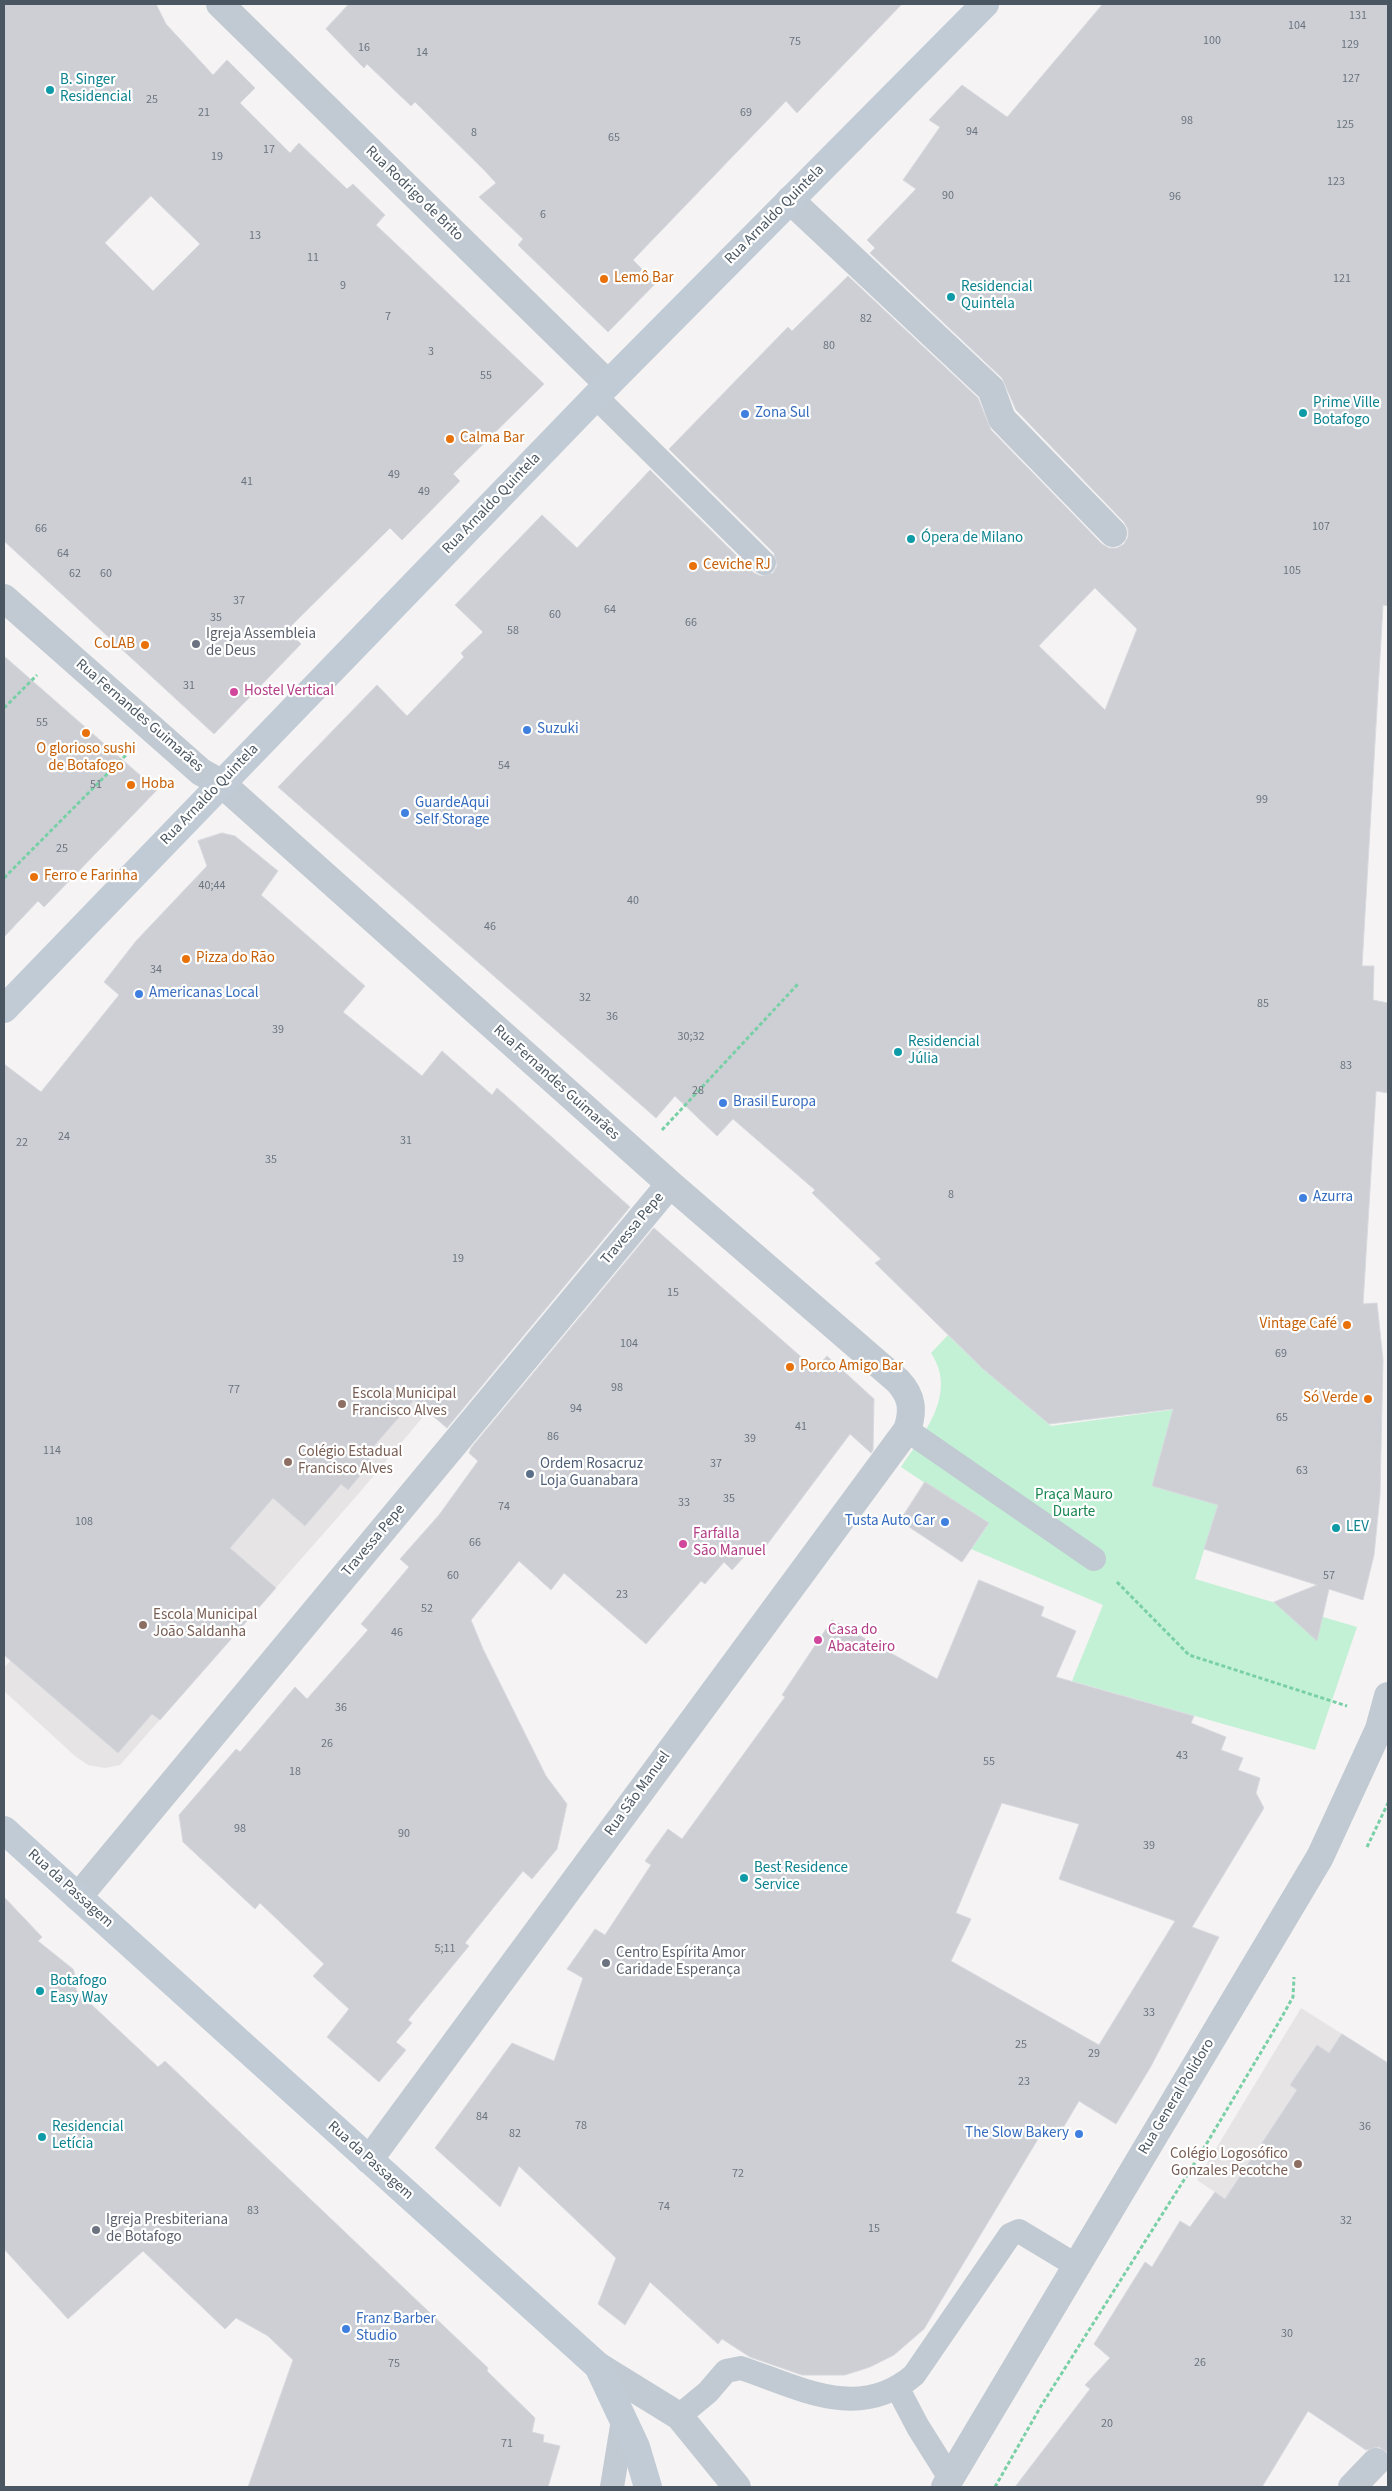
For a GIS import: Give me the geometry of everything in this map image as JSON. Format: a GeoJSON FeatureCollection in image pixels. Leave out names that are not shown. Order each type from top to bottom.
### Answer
{"type":"FeatureCollection","features":[{"type":"Feature","properties":{"kind":"main road","name":"Rua Arnaldo Quintela"},"geometry":{"type":"LineString","coordinates":[[4,1009],[602,390],[985,4]]}},
{"type":"Feature","properties":{"kind":"main road","name":"Rua da Passagem"},"geometry":{"type":"LineString","coordinates":[[4,1830],[598,2366]]}},
{"type":"Feature","properties":{"kind":"main road"},"geometry":{"type":"LineString","coordinates":[[598,2366],[636,2447],[648,2487]]}},
{"type":"Feature","properties":{"kind":"street","name":"Rua Rodrigo de Brito"},"geometry":{"type":"LineString","coordinates":[[220,4],[602,390]]}},
{"type":"Feature","properties":{"kind":"street"},"geometry":{"type":"LineString","coordinates":[[790,200],[991,389],[1002,418],[1113,533]]}},
{"type":"Feature","properties":{"kind":"street","name":"Rua Fernandes Guimarães"},"geometry":{"type":"LineString","coordinates":[[4,598],[201,772],[221,783],[638,1156],[898,1381],[907,1391],[911,1404],[912,1417],[908,1430]]}},
{"type":"Feature","properties":{"kind":"street","name":"Travessa Pepe"},"geometry":{"type":"LineString","coordinates":[[78,1897],[670,1184]]}},
{"type":"Feature","properties":{"kind":"street","name":"Rua São Manuel"},"geometry":{"type":"LineString","coordinates":[[369,2160],[908,1430]]}},
{"type":"Feature","properties":{"kind":"street","name":"Rua General Polidoro"},"geometry":{"type":"LineString","coordinates":[[948,2482],[1320,1857],[1379,1729],[1388,1696]]}},
{"type":"Feature","properties":{"kind":"street","name":"Rua da Passagem"},"geometry":{"type":"LineString","coordinates":[[598,2366],[679,2416],[737,2487]]}},
{"type":"Feature","properties":{"kind":"street"},"geometry":{"type":"LineString","coordinates":[[1352,2487],[1376,2462]]}},
{"type":"Feature","properties":{"kind":"lane"},"geometry":{"type":"LineString","coordinates":[[602,390],[764,563]]}},
{"type":"Feature","properties":{"kind":"lane"},"geometry":{"type":"LineString","coordinates":[[908,1430],[1094,1559]]}},
{"type":"Feature","properties":{"kind":"lane"},"geometry":{"type":"LineString","coordinates":[[679,2416],[708,2392],[726,2371],[741,2368],[834,2399],[866,2399],[898,2389],[914,2375],[1010,2235],[1018,2231],[1077,2266]]}},
{"type":"Feature","properties":{"kind":"lane"},"geometry":{"type":"LineString","coordinates":[[898,2389],[948,2482]]}},
{"type":"Feature","properties":{"kind":"lane"},"geometry":{"type":"LineString","coordinates":[[612,2487],[623,2420]]}},
{"type":"Feature","properties":{"kind":"path"},"geometry":{"type":"LineString","coordinates":[[4,708],[63,649]]}},
{"type":"Feature","properties":{"kind":"path"},"geometry":{"type":"LineString","coordinates":[[4,878],[153,729]]}},
{"type":"Feature","properties":{"kind":"path"},"geometry":{"type":"LineString","coordinates":[[638,1156],[798,984]]}},
{"type":"Feature","properties":{"kind":"path"},"geometry":{"type":"LineString","coordinates":[[1094,1559],[1189,1655],[1355,1709]]}},
{"type":"Feature","properties":{"kind":"path"},"geometry":{"type":"LineString","coordinates":[[1364,1854],[1388,1803]]}},
{"type":"Feature","properties":{"kind":"path"},"geometry":{"type":"LineString","coordinates":[[995,2487],[1041,2406],[1201,2153],[1279,2022],[1293,1996],[1293,1979],[1296,1972]]}},
{"type":"Feature","properties":{"kind":"shaded area","name":"Escola Municipal João Saldanha"},"geometry":{"type":"Polygon","coordinates":[[[314,1317],[428,1411],[360,1492],[120,1765],[105,1768],[88,1765],[75,1756],[4,1691],[4,1668],[163,1492],[314,1317]]]}},
{"type":"Feature","properties":{"kind":"shaded area","name":"Colégio Logosófico Gonzales Pecotche"},"geometry":{"type":"Polygon","coordinates":[[[1301,2008],[1388,2063],[1388,2303],[1385,2307],[1197,2180],[1301,2008]]]}},
{"type":"Feature","properties":{"kind":"green space","name":"Praça Mauro Duarte"},"geometry":{"type":"Polygon","coordinates":[[[948,1335],[983,1369],[1051,1426],[1186,1408],[1152,1486],[1218,1505],[1195,1579],[1357,1627],[1315,1750],[1072,1681],[1103,1605],[971,1549],[988,1525],[901,1467],[928,1427],[935,1413],[941,1383],[938,1368],[931,1353],[948,1335]]]}},
{"type":"Feature","properties":{"kind":"building"},"geometry":{"type":"Polygon","coordinates":[[[4,4],[156,4],[166,24],[213,75],[227,60],[255,88],[240,103],[290,153],[299,143],[347,189],[353,184],[385,215],[376,225],[544,384],[453,474],[460,481],[402,540],[390,528],[287,630],[301,644],[214,734],[4,541],[4,4]],[[151,196],[105,243],[153,291],[200,244],[151,196]]]}},
{"type":"Feature","properties":{"kind":"building"},"geometry":{"type":"Polygon","coordinates":[[[349,4],[902,4],[797,113],[786,101],[633,260],[656,283],[608,332],[518,245],[523,239],[479,197],[496,183],[484,170],[415,102],[411,106],[367,64],[364,68],[326,29],[349,4]]]}},
{"type":"Feature","properties":{"kind":"building"},"geometry":{"type":"Polygon","coordinates":[[[1103,4],[1388,4],[1388,606],[1383,605],[1362,966],[1374,966],[1373,1000],[1388,1003],[1388,1093],[1376,1091],[1363,1304],[1377,1303],[1383,1360],[1380,1495],[1374,1555],[1363,1600],[1329,1589],[1317,1641],[1274,1602],[1317,1585],[1204,1549],[1218,1505],[1152,1486],[1173,1409],[1049,1424],[983,1369],[875,1263],[881,1259],[812,1193],[815,1190],[733,1119],[717,1136],[675,1096],[656,1118],[278,787],[377,685],[407,716],[464,657],[461,653],[483,632],[455,605],[542,515],[577,548],[650,470],[754,573],[761,576],[773,573],[777,566],[774,553],[669,449],[788,327],[792,331],[848,276],[978,398],[991,430],[1102,544],[1109,548],[1117,548],[1124,544],[1128,537],[1128,529],[1124,522],[1016,410],[1002,378],[870,253],[875,248],[867,240],[916,189],[903,180],[940,127],[929,120],[962,85],[1007,117],[1103,4]],[[1095,588],[1039,646],[1105,710],[1137,629],[1095,588]]]}},
{"type":"Feature","properties":{"kind":"building"},"geometry":{"type":"Polygon","coordinates":[[[4,656],[157,790],[44,907],[38,901],[4,937],[4,656]]]}},
{"type":"Feature","properties":{"kind":"building"},"geometry":{"type":"Polygon","coordinates":[[[222,833],[235,836],[278,871],[261,895],[365,986],[343,1012],[422,1076],[442,1051],[492,1095],[497,1088],[630,1207],[447,1428],[414,1400],[366,1455],[372,1461],[348,1490],[341,1484],[305,1526],[273,1498],[230,1548],[276,1588],[160,1720],[152,1714],[118,1753],[4,1655],[4,1064],[41,1092],[119,995],[104,982],[136,941],[207,866],[198,841],[222,833]]]}},
{"type":"Feature","properties":{"kind":"building"},"geometry":{"type":"Polygon","coordinates":[[[654,1228],[815,1369],[827,1356],[874,1399],[873,1450],[871,1453],[850,1434],[760,1554],[752,1548],[732,1570],[724,1562],[705,1584],[701,1581],[646,1644],[564,1573],[551,1590],[519,1561],[471,1620],[483,1649],[546,1776],[567,1804],[557,1849],[532,1879],[523,1871],[465,1943],[469,1946],[408,2020],[412,2023],[396,2042],[406,2050],[379,2082],[327,2037],[349,2009],[313,1976],[324,1964],[260,1903],[255,1909],[183,1842],[179,1815],[236,1749],[240,1752],[295,1687],[307,1699],[368,1630],[361,1624],[409,1567],[400,1559],[439,1515],[478,1461],[469,1453],[471,1448],[654,1228]]]}},
{"type":"Feature","properties":{"kind":"building","name":"Tusta Auto Car"},"geometry":{"type":"Polygon","coordinates":[[[925,1482],[989,1523],[962,1562],[900,1521],[925,1482]]]}},
{"type":"Feature","properties":{"kind":"building"},"geometry":{"type":"Polygon","coordinates":[[[979,1580],[1044,1607],[1041,1616],[1076,1631],[1056,1677],[1194,1716],[1191,1723],[1226,1737],[1221,1750],[1243,1758],[1238,1770],[1260,1778],[1256,1793],[1264,1808],[1192,1927],[1219,1937],[1150,2068],[1116,2124],[1079,2101],[1063,2128],[1048,2132],[1044,2129],[924,2329],[894,2355],[870,2367],[845,2375],[802,2375],[750,2357],[722,2339],[718,2344],[650,2282],[625,2325],[598,2304],[616,2258],[519,2166],[500,2207],[435,2148],[512,2043],[554,2061],[583,1978],[567,1969],[595,1929],[605,1935],[651,1865],[645,1861],[668,1829],[682,1839],[785,1697],[782,1695],[832,1620],[937,1679],[979,1580]],[[1002,1803],[956,1913],[971,1919],[951,1961],[1099,2045],[1175,1921],[1059,1879],[1079,1824],[1002,1803]]]}},
{"type":"Feature","properties":{"kind":"building"},"geometry":{"type":"Polygon","coordinates":[[[4,1897],[42,1937],[38,1941],[73,1969],[76,1978],[76,1990],[158,2067],[165,2061],[488,2368],[487,2371],[535,2418],[532,2432],[544,2435],[543,2442],[560,2446],[548,2487],[248,2487],[293,2360],[268,2336],[236,2318],[225,2329],[143,2251],[68,2319],[4,2249],[4,1897]]]}},
{"type":"Feature","properties":{"kind":"building"},"geometry":{"type":"Polygon","coordinates":[[[1342,2034],[1388,2063],[1388,2453],[1379,2447],[1366,2450],[1308,2411],[1262,2487],[1015,2487],[1090,2389],[1085,2385],[1110,2358],[1094,2344],[1145,2262],[1152,2267],[1180,2221],[1190,2227],[1215,2192],[1225,2199],[1297,2090],[1290,2085],[1317,2045],[1329,2053],[1342,2034]]]}},
{"type":"Feature","properties":{"kind":"place","name":"B. Singer Residencial"},"geometry":{"type":"Point","coordinates":[50,90]}},
{"type":"Feature","properties":{"kind":"place","name":"Lemô Bar"},"geometry":{"type":"Point","coordinates":[604,279]}},
{"type":"Feature","properties":{"kind":"place","name":"Residencial Quintela"},"geometry":{"type":"Point","coordinates":[951,297]}},
{"type":"Feature","properties":{"kind":"place","name":"Prime Ville Botafogo"},"geometry":{"type":"Point","coordinates":[1303,413]}},
{"type":"Feature","properties":{"kind":"place","name":"Zona Sul"},"geometry":{"type":"Point","coordinates":[745,414]}},
{"type":"Feature","properties":{"kind":"place","name":"Calma Bar"},"geometry":{"type":"Point","coordinates":[450,439]}},
{"type":"Feature","properties":{"kind":"place","name":"Ópera de Milano"},"geometry":{"type":"Point","coordinates":[911,539]}},
{"type":"Feature","properties":{"kind":"place","name":"Ceviche RJ"},"geometry":{"type":"Point","coordinates":[693,566]}},
{"type":"Feature","properties":{"kind":"place","name":"Igreja Assembleia de Deus"},"geometry":{"type":"Point","coordinates":[196,644]}},
{"type":"Feature","properties":{"kind":"place","name":"CoLAB"},"geometry":{"type":"Point","coordinates":[145,645]}},
{"type":"Feature","properties":{"kind":"place","name":"Hostel Vertical"},"geometry":{"type":"Point","coordinates":[234,692]}},
{"type":"Feature","properties":{"kind":"place","name":"Suzuki"},"geometry":{"type":"Point","coordinates":[527,730]}},
{"type":"Feature","properties":{"kind":"place","name":"O glorioso sushi de Botafogo"},"geometry":{"type":"Point","coordinates":[86,733]}},
{"type":"Feature","properties":{"kind":"place","name":"Hoba"},"geometry":{"type":"Point","coordinates":[131,785]}},
{"type":"Feature","properties":{"kind":"place","name":"GuardeAqui Self Storage"},"geometry":{"type":"Point","coordinates":[405,813]}},
{"type":"Feature","properties":{"kind":"place","name":"Ferro e Farinha"},"geometry":{"type":"Point","coordinates":[34,877]}},
{"type":"Feature","properties":{"kind":"place","name":"Pizza do Rão"},"geometry":{"type":"Point","coordinates":[186,959]}},
{"type":"Feature","properties":{"kind":"place","name":"Americanas Local"},"geometry":{"type":"Point","coordinates":[139,994]}},
{"type":"Feature","properties":{"kind":"place","name":"Residencial Júlia"},"geometry":{"type":"Point","coordinates":[898,1052]}},
{"type":"Feature","properties":{"kind":"place","name":"Brasil Europa"},"geometry":{"type":"Point","coordinates":[723,1103]}},
{"type":"Feature","properties":{"kind":"place","name":"Azurra"},"geometry":{"type":"Point","coordinates":[1303,1198]}},
{"type":"Feature","properties":{"kind":"place","name":"Vintage Café"},"geometry":{"type":"Point","coordinates":[1347,1325]}},
{"type":"Feature","properties":{"kind":"place","name":"Porco Amigo Bar"},"geometry":{"type":"Point","coordinates":[790,1367]}},
{"type":"Feature","properties":{"kind":"place","name":"Só Verde"},"geometry":{"type":"Point","coordinates":[1368,1399]}},
{"type":"Feature","properties":{"kind":"place","name":"Escola Municipal Francisco Alves"},"geometry":{"type":"Point","coordinates":[342,1404]}},
{"type":"Feature","properties":{"kind":"place","name":"Colégio Estadual Francisco Alves"},"geometry":{"type":"Point","coordinates":[288,1462]}},
{"type":"Feature","properties":{"kind":"place","name":"Ordem Rosacruz Loja Guanabara"},"geometry":{"type":"Point","coordinates":[530,1474]}},
{"type":"Feature","properties":{"kind":"place","name":"Tusta Auto Car"},"geometry":{"type":"Point","coordinates":[945,1522]}},
{"type":"Feature","properties":{"kind":"place","name":"LEV"},"geometry":{"type":"Point","coordinates":[1336,1528]}},
{"type":"Feature","properties":{"kind":"place","name":"Farfalla São Manuel"},"geometry":{"type":"Point","coordinates":[683,1544]}},
{"type":"Feature","properties":{"kind":"place","name":"Escola Municipal João Saldanha"},"geometry":{"type":"Point","coordinates":[143,1625]}},
{"type":"Feature","properties":{"kind":"place","name":"Casa do Abacateiro"},"geometry":{"type":"Point","coordinates":[818,1640]}},
{"type":"Feature","properties":{"kind":"place","name":"Best Residence Service"},"geometry":{"type":"Point","coordinates":[744,1878]}},
{"type":"Feature","properties":{"kind":"place","name":"Centro Espírita Amor Caridade Esperança"},"geometry":{"type":"Point","coordinates":[606,1963]}},
{"type":"Feature","properties":{"kind":"place","name":"Botafogo Easy Way"},"geometry":{"type":"Point","coordinates":[40,1991]}},
{"type":"Feature","properties":{"kind":"place","name":"The Slow Bakery"},"geometry":{"type":"Point","coordinates":[1079,2134]}},
{"type":"Feature","properties":{"kind":"place","name":"Residencial Letícia"},"geometry":{"type":"Point","coordinates":[42,2137]}},
{"type":"Feature","properties":{"kind":"place","name":"Colégio Logosófico Gonzales Pecotche"},"geometry":{"type":"Point","coordinates":[1298,2164]}},
{"type":"Feature","properties":{"kind":"place","name":"Igreja Presbiteriana de Botafogo"},"geometry":{"type":"Point","coordinates":[96,2230]}},
{"type":"Feature","properties":{"kind":"place","name":"Franz Barber Studio"},"geometry":{"type":"Point","coordinates":[346,2329]}}]}
